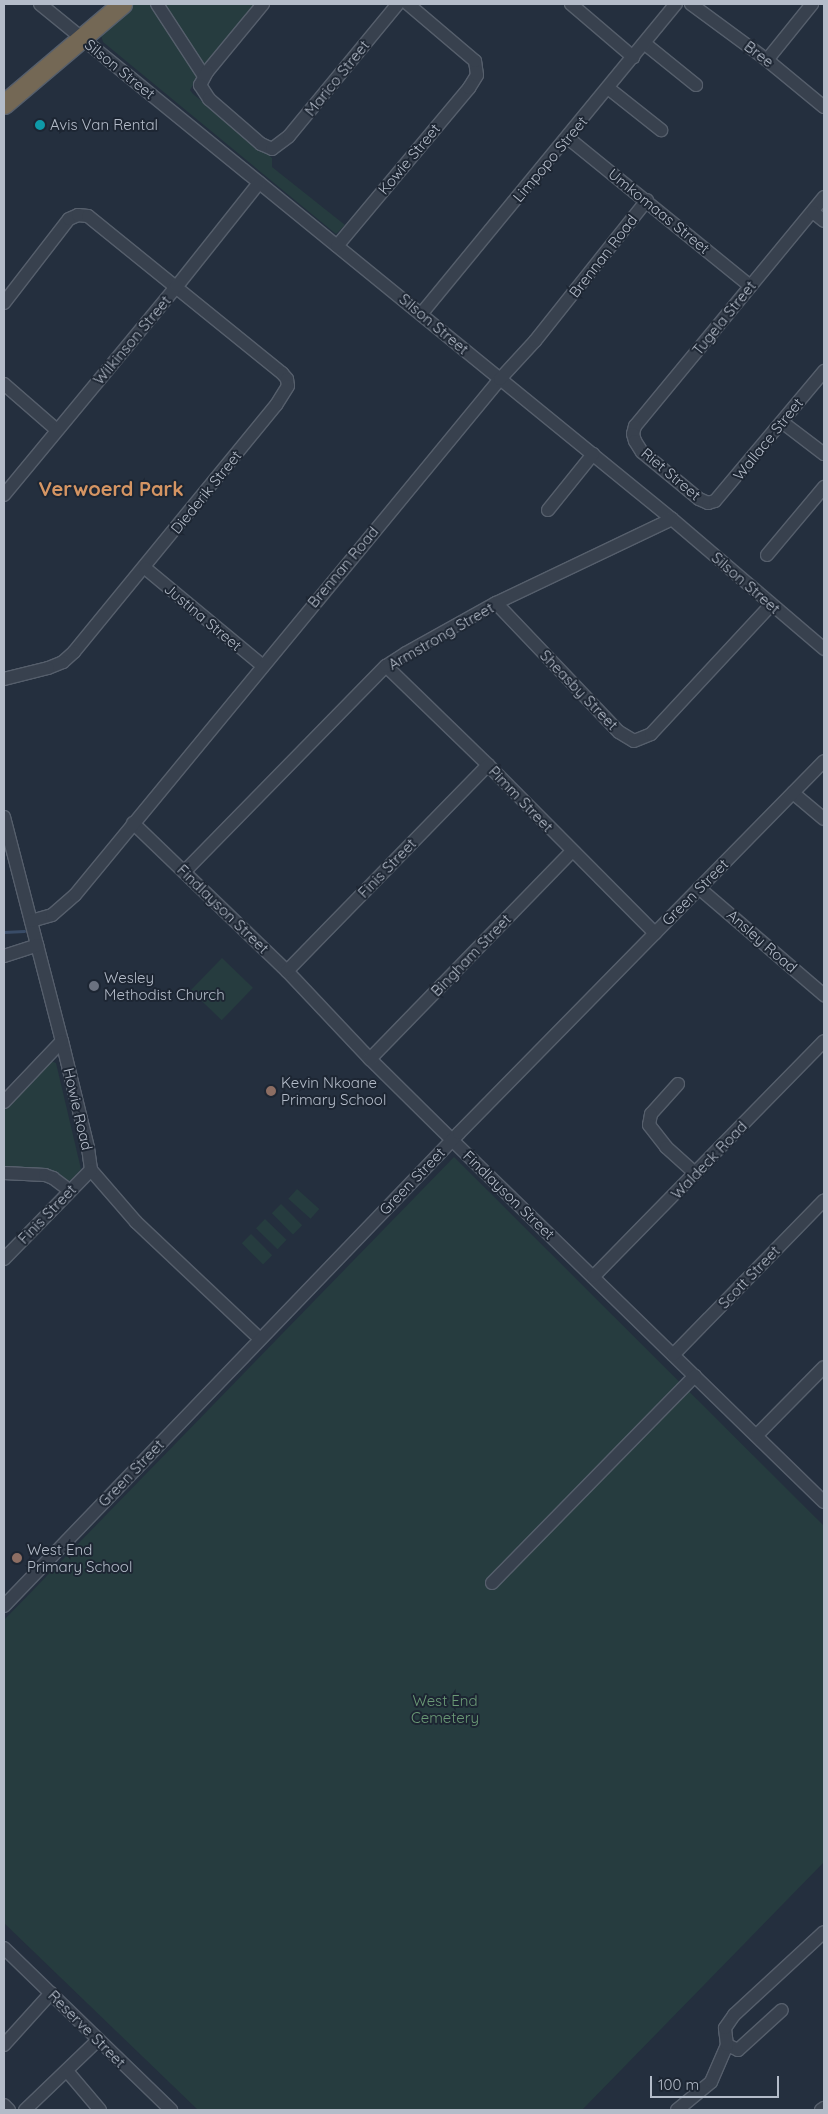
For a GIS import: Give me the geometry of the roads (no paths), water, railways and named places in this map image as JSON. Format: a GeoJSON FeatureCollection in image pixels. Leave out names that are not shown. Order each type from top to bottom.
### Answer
{"type":"FeatureCollection","features":[{"type":"Feature","properties":{"kind":"highway"},"geometry":{"type":"LineString","coordinates":[[4,104],[122,4]]}},
{"type":"Feature","properties":{"kind":"street","name":"Silson Street"},"geometry":{"type":"LineString","coordinates":[[40,4],[422,313],[672,519],[771,605],[824,648]]}},
{"type":"Feature","properties":{"kind":"street"},"geometry":{"type":"LineString","coordinates":[[157,4],[177,32],[202,80],[263,4]]}},
{"type":"Feature","properties":{"kind":"street","name":"Marico Street"},"geometry":{"type":"LineString","coordinates":[[202,80],[209,99],[261,144],[272,149],[290,136],[398,4]]}},
{"type":"Feature","properties":{"kind":"street","name":"Kowie Street"},"geometry":{"type":"LineString","coordinates":[[337,246],[476,78],[477,64],[470,56],[408,4]]}},
{"type":"Feature","properties":{"kind":"street"},"geometry":{"type":"LineString","coordinates":[[572,4],[633,57]]}},
{"type":"Feature","properties":{"kind":"street","name":"Limpopo Street"},"geometry":{"type":"LineString","coordinates":[[422,313],[568,138],[676,4]]}},
{"type":"Feature","properties":{"kind":"street","name":"Bree"},"geometry":{"type":"LineString","coordinates":[[691,4],[767,60],[824,107]]}},
{"type":"Feature","properties":{"kind":"street"},"geometry":{"type":"LineString","coordinates":[[767,60],[812,4]]}},
{"type":"Feature","properties":{"kind":"street"},"geometry":{"type":"LineString","coordinates":[[644,44],[696,85]]}},
{"type":"Feature","properties":{"kind":"street"},"geometry":{"type":"LineString","coordinates":[[608,88],[661,130]]}},
{"type":"Feature","properties":{"kind":"street","name":"Umkomaas Street"},"geometry":{"type":"LineString","coordinates":[[568,138],[647,200],[750,286]]}},
{"type":"Feature","properties":{"kind":"street","name":"Wilkinson Street"},"geometry":{"type":"LineString","coordinates":[[4,495],[177,286],[259,183]]}},
{"type":"Feature","properties":{"kind":"street","name":"Tugela Street"},"geometry":{"type":"LineString","coordinates":[[635,442],[633,434],[635,426],[824,197]]}},
{"type":"Feature","properties":{"kind":"street","name":"Brennan Road"},"geometry":{"type":"LineString","coordinates":[[31,921],[52,915],[75,895],[262,665],[500,379],[535,341],[647,200]]}},
{"type":"Feature","properties":{"kind":"street"},"geometry":{"type":"LineString","coordinates":[[813,212],[824,221]]}},
{"type":"Feature","properties":{"kind":"street"},"geometry":{"type":"LineString","coordinates":[[4,303],[68,219],[78,215],[88,216],[177,286]]}},
{"type":"Feature","properties":{"kind":"street","name":"Diederik Street"},"geometry":{"type":"LineString","coordinates":[[4,679],[48,668],[69,657],[145,568],[276,405],[288,386],[282,373],[177,286]]}},
{"type":"Feature","properties":{"kind":"street","name":"Wallace Street"},"geometry":{"type":"LineString","coordinates":[[708,503],[720,497],[824,371]]}},
{"type":"Feature","properties":{"kind":"street"},"geometry":{"type":"LineString","coordinates":[[4,384],[57,430]]}},
{"type":"Feature","properties":{"kind":"street"},"geometry":{"type":"LineString","coordinates":[[782,422],[824,454]]}},
{"type":"Feature","properties":{"kind":"street","name":"Riet Street"},"geometry":{"type":"LineString","coordinates":[[635,442],[642,452],[699,499],[708,503]]}},
{"type":"Feature","properties":{"kind":"street"},"geometry":{"type":"LineString","coordinates":[[548,510],[593,454]]}},
{"type":"Feature","properties":{"kind":"street"},"geometry":{"type":"LineString","coordinates":[[767,555],[824,487]]}},
{"type":"Feature","properties":{"kind":"street","name":"Armstrong Street"},"geometry":{"type":"LineString","coordinates":[[185,871],[386,666],[496,603],[672,519]]}},
{"type":"Feature","properties":{"kind":"street","name":"Justina Street"},"geometry":{"type":"LineString","coordinates":[[145,568],[262,665]]}},
{"type":"Feature","properties":{"kind":"street","name":"Sheasby Street"},"geometry":{"type":"LineString","coordinates":[[496,603],[619,732],[634,741],[652,734],[771,605]]}},
{"type":"Feature","properties":{"kind":"street","name":"Pimm Street"},"geometry":{"type":"LineString","coordinates":[[386,666],[655,932]]}},
{"type":"Feature","properties":{"kind":"street","name":"Green Street"},"geometry":{"type":"LineString","coordinates":[[4,1606],[259,1338],[824,761]]}},
{"type":"Feature","properties":{"kind":"street","name":"Finis Street"},"geometry":{"type":"LineString","coordinates":[[287,971],[488,765]]}},
{"type":"Feature","properties":{"kind":"street"},"geometry":{"type":"LineString","coordinates":[[792,793],[824,819]]}},
{"type":"Feature","properties":{"kind":"street","name":"Howie Road"},"geometry":{"type":"LineString","coordinates":[[4,817],[62,1041],[88,1148],[91,1170],[136,1222],[259,1338]]}},
{"type":"Feature","properties":{"kind":"street","name":"Findlayson Street"},"geometry":{"type":"LineString","coordinates":[[133,823],[287,971],[370,1059],[452,1140],[758,1435],[824,1502]]}},
{"type":"Feature","properties":{"kind":"street","name":"Bingham Street"},"geometry":{"type":"LineString","coordinates":[[370,1059],[572,851]]}},
{"type":"Feature","properties":{"kind":"street","name":"Ansley Road"},"geometry":{"type":"LineString","coordinates":[[699,888],[824,994]]}},
{"type":"Feature","properties":{"kind":"street"},"geometry":{"type":"LineString","coordinates":[[4,956],[37,945]]}},
{"type":"Feature","properties":{"kind":"street"},"geometry":{"type":"LineString","coordinates":[[4,1102],[62,1041]]}},
{"type":"Feature","properties":{"kind":"street","name":"Waldeck Road"},"geometry":{"type":"LineString","coordinates":[[593,1277],[696,1174],[824,1041]]}},
{"type":"Feature","properties":{"kind":"street"},"geometry":{"type":"LineString","coordinates":[[678,1084],[651,1114],[649,1125],[666,1147],[696,1174]]}},
{"type":"Feature","properties":{"kind":"street","name":"Finis Street"},"geometry":{"type":"LineString","coordinates":[[4,1259],[69,1190],[91,1170]]}},
{"type":"Feature","properties":{"kind":"street"},"geometry":{"type":"LineString","coordinates":[[4,1173],[45,1175],[53,1178],[69,1190]]}},
{"type":"Feature","properties":{"kind":"street","name":"Scott Street"},"geometry":{"type":"LineString","coordinates":[[672,1354],[824,1200]]}},
{"type":"Feature","properties":{"kind":"street"},"geometry":{"type":"LineString","coordinates":[[758,1435],[824,1367]]}},
{"type":"Feature","properties":{"kind":"street"},"geometry":{"type":"LineString","coordinates":[[492,1583],[695,1376]]}},
{"type":"Feature","properties":{"kind":"street"},"geometry":{"type":"LineString","coordinates":[[676,2110],[711,2082],[727,2045],[725,2028],[734,2015],[824,1932]]}},
{"type":"Feature","properties":{"kind":"street","name":"Reserve Street"},"geometry":{"type":"LineString","coordinates":[[4,1948],[171,2110]]}},
{"type":"Feature","properties":{"kind":"street"},"geometry":{"type":"LineString","coordinates":[[4,2045],[51,1993]]}},
{"type":"Feature","properties":{"kind":"street"},"geometry":{"type":"LineString","coordinates":[[727,2045],[738,2050],[782,2010]]}},
{"type":"Feature","properties":{"kind":"street"},"geometry":{"type":"LineString","coordinates":[[25,2110],[98,2040]]}},
{"type":"Feature","properties":{"kind":"street"},"geometry":{"type":"LineString","coordinates":[[67,2071],[100,2110]]}},
{"type":"Feature","properties":{"kind":"street"},"geometry":{"type":"LineString","coordinates":[[4,2105],[9,2110]]}},
{"type":"Feature","properties":{"kind":"waterway"},"geometry":{"type":"LineString","coordinates":[[4,932],[24,931]]}},
{"type":"Feature","properties":{"kind":"place","name":"Avis Van Rental"},"geometry":{"type":"Point","coordinates":[40,125]}},
{"type":"Feature","properties":{"kind":"place","name":"Wesley Methodist Church"},"geometry":{"type":"Point","coordinates":[94,986]}},
{"type":"Feature","properties":{"kind":"place","name":"Kevin Nkoane Primary School"},"geometry":{"type":"Point","coordinates":[271,1091]}},
{"type":"Feature","properties":{"kind":"place","name":"West End Primary School"},"geometry":{"type":"Point","coordinates":[17,1558]}},
{"type":"Feature","properties":{"kind":"district","name":"Verwoerd Park"},"geometry":{"type":"Point","coordinates":[111,488]}},
{"type":"Feature","properties":{"kind":"park label","name":"West End Cemetery"},"geometry":{"type":"Point","coordinates":[445,1708]}}]}
